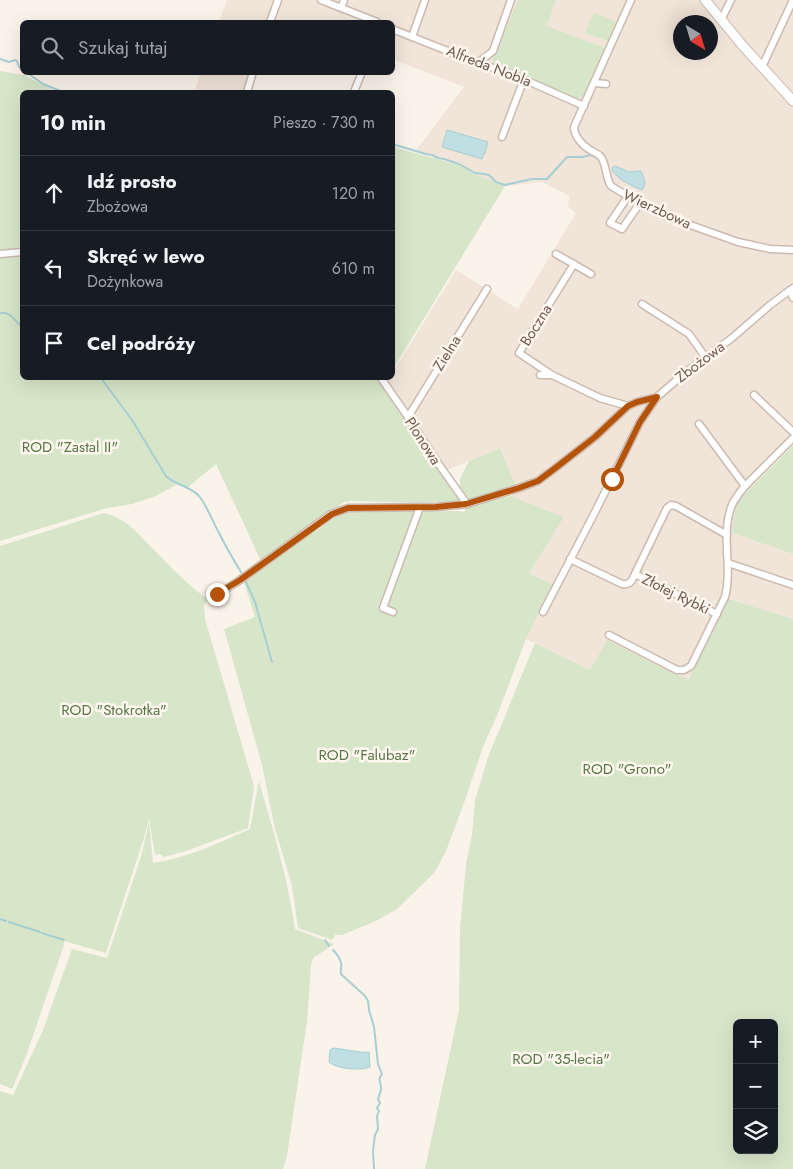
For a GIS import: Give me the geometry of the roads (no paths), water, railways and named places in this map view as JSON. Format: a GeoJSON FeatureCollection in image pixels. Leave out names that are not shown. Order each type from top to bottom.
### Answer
{"type":"FeatureCollection","features":[{"type":"Feature","properties":{"kind":"main road"},"geometry":{"type":"LineString","coordinates":[[705,0],[793,101]]}},
{"type":"Feature","properties":{"kind":"street"},"geometry":{"type":"LineString","coordinates":[[271,20],[278,0]]}},
{"type":"Feature","properties":{"kind":"street"},"geometry":{"type":"LineString","coordinates":[[321,0],[372,20]]}},
{"type":"Feature","properties":{"kind":"street"},"geometry":{"type":"LineString","coordinates":[[341,8],[344,0]]}},
{"type":"Feature","properties":{"kind":"street"},"geometry":{"type":"LineString","coordinates":[[412,37],[425,0]]}},
{"type":"Feature","properties":{"kind":"street"},"geometry":{"type":"LineString","coordinates":[[478,63],[493,51],[511,0]]}},
{"type":"Feature","properties":{"kind":"street","name":"Wierzbowa"},"geometry":{"type":"LineString","coordinates":[[632,0],[574,127],[576,137],[585,147],[600,155],[611,186],[640,203],[668,217],[738,242],[770,249],[793,250]]}},
{"type":"Feature","properties":{"kind":"street"},"geometry":{"type":"LineString","coordinates":[[721,20],[731,0]]}},
{"type":"Feature","properties":{"kind":"street"},"geometry":{"type":"LineString","coordinates":[[762,67],[793,0]]}},
{"type":"Feature","properties":{"kind":"street","name":"Alfreda Nobla"},"geometry":{"type":"LineString","coordinates":[[395,30],[524,79],[584,106]]}},
{"type":"Feature","properties":{"kind":"street"},"geometry":{"type":"LineString","coordinates":[[248,90],[253,75]]}},
{"type":"Feature","properties":{"kind":"street"},"geometry":{"type":"LineString","coordinates":[[355,90],[361,75]]}},
{"type":"Feature","properties":{"kind":"street"},"geometry":{"type":"LineString","coordinates":[[502,137],[524,79]]}},
{"type":"Feature","properties":{"kind":"street"},"geometry":{"type":"LineString","coordinates":[[595,83],[606,84]]}},
{"type":"Feature","properties":{"kind":"street"},"geometry":{"type":"LineString","coordinates":[[628,196],[610,223],[622,230],[640,203]]}},
{"type":"Feature","properties":{"kind":"street"},"geometry":{"type":"LineString","coordinates":[[0,254],[20,252]]}},
{"type":"Feature","properties":{"kind":"street"},"geometry":{"type":"LineString","coordinates":[[556,254],[591,274]]}},
{"type":"Feature","properties":{"kind":"street","name":"Boczna"},"geometry":{"type":"LineString","coordinates":[[574,264],[519,353],[552,375],[600,398],[628,406]]}},
{"type":"Feature","properties":{"kind":"street","name":"Zielna"},"geometry":{"type":"LineString","coordinates":[[408,417],[487,289]]}},
{"type":"Feature","properties":{"kind":"street"},"geometry":{"type":"LineString","coordinates":[[791,289],[793,298]]}},
{"type":"Feature","properties":{"kind":"street","name":"Zbożowa"},"geometry":{"type":"LineString","coordinates":[[543,612],[640,422],[657,397],[791,289]]}},
{"type":"Feature","properties":{"kind":"street"},"geometry":{"type":"LineString","coordinates":[[642,304],[688,334],[706,358]]}},
{"type":"Feature","properties":{"kind":"street","name":"Boczna"},"geometry":{"type":"LineString","coordinates":[[540,375],[552,375]]}},
{"type":"Feature","properties":{"kind":"street","name":"Plonowa"},"geometry":{"type":"LineString","coordinates":[[382,380],[466,504]]}},
{"type":"Feature","properties":{"kind":"street"},"geometry":{"type":"LineString","coordinates":[[754,396],[793,432]]}},
{"type":"Feature","properties":{"kind":"street"},"geometry":{"type":"LineString","coordinates":[[217,594],[240,580],[332,514],[341,510],[348,508],[436,507],[466,504],[538,481],[595,437],[628,406],[657,397]]}},
{"type":"Feature","properties":{"kind":"street"},"geometry":{"type":"LineString","coordinates":[[700,424],[745,486]]}},
{"type":"Feature","properties":{"kind":"street"},"geometry":{"type":"LineString","coordinates":[[609,635],[677,670],[684,670],[690,666],[717,614],[728,586],[727,536],[732,504],[745,486],[793,438]]}},
{"type":"Feature","properties":{"kind":"street"},"geometry":{"type":"LineString","coordinates":[[570,560],[622,584],[629,583],[667,508],[671,505],[676,506],[727,536]]}},
{"type":"Feature","properties":{"kind":"street"},"geometry":{"type":"LineString","coordinates":[[393,612],[383,608],[420,507]]}},
{"type":"Feature","properties":{"kind":"street"},"geometry":{"type":"LineString","coordinates":[[728,563],[793,585]]}},
{"type":"Feature","properties":{"kind":"street","name":"Złotej Rybki"},"geometry":{"type":"LineString","coordinates":[[635,574],[717,614]]}},
{"type":"Feature","properties":{"kind":"water"},"geometry":{"type":"Polygon","coordinates":[[[447,130],[488,142],[486,153],[484,153],[482,159],[442,147],[447,130]]]}},
{"type":"Feature","properties":{"kind":"water"},"geometry":{"type":"Polygon","coordinates":[[[615,166],[629,172],[641,171],[645,183],[644,188],[642,190],[621,180],[612,170],[615,166]]]}},
{"type":"Feature","properties":{"kind":"water"},"geometry":{"type":"Polygon","coordinates":[[[333,1048],[369,1052],[370,1067],[349,1069],[332,1064],[329,1062],[330,1050],[333,1048]]]}},
{"type":"Feature","properties":{"kind":"waterway"},"geometry":{"type":"LineString","coordinates":[[0,59],[9,62],[15,60],[20,68]]}},
{"type":"Feature","properties":{"kind":"waterway"},"geometry":{"type":"LineString","coordinates":[[30,75],[43,84],[58,90]]}},
{"type":"Feature","properties":{"kind":"waterway"},"geometry":{"type":"LineString","coordinates":[[395,145],[459,164],[475,173],[489,175],[496,182],[505,185],[532,179],[547,179],[567,157],[591,155],[598,158]]}},
{"type":"Feature","properties":{"kind":"waterway"},"geometry":{"type":"LineString","coordinates":[[0,313],[9,314],[20,325]]}},
{"type":"Feature","properties":{"kind":"waterway"},"geometry":{"type":"LineString","coordinates":[[102,380],[132,420],[166,476],[191,490],[202,500],[241,572]]}},
{"type":"Feature","properties":{"kind":"waterway"},"geometry":{"type":"LineString","coordinates":[[245,580],[255,602],[272,662]]}},
{"type":"Feature","properties":{"kind":"waterway"},"geometry":{"type":"LineString","coordinates":[[0,919],[6,921]]}},
{"type":"Feature","properties":{"kind":"waterway"},"geometry":{"type":"LineString","coordinates":[[9,922],[40,932]]}},
{"type":"Feature","properties":{"kind":"waterway"},"geometry":{"type":"LineString","coordinates":[[42,933],[64,940]]}},
{"type":"Feature","properties":{"kind":"waterway"},"geometry":{"type":"LineString","coordinates":[[325,940],[329,946]]}},
{"type":"Feature","properties":{"kind":"waterway"},"geometry":{"type":"LineString","coordinates":[[333,950],[340,961],[341,974],[368,1001],[374,1027],[378,1064],[382,1074],[378,1099],[380,1103],[377,1108],[379,1111],[377,1116],[378,1129],[375,1135],[373,1151],[374,1169]]}},
{"type":"Feature","properties":{"kind":"park label","name":"ROD \"Zastal II\""},"geometry":{"type":"Point","coordinates":[70,447]}},
{"type":"Feature","properties":{"kind":"park label","name":"ROD \"Stokrotka\""},"geometry":{"type":"Point","coordinates":[114,710]}},
{"type":"Feature","properties":{"kind":"park label","name":"ROD \"Falubaz\""},"geometry":{"type":"Point","coordinates":[367,755]}},
{"type":"Feature","properties":{"kind":"park label","name":"ROD \"Grono\""},"geometry":{"type":"Point","coordinates":[627,769]}},
{"type":"Feature","properties":{"kind":"park label","name":"ROD \"35-lecia\""},"geometry":{"type":"Point","coordinates":[561,1059]}}]}
